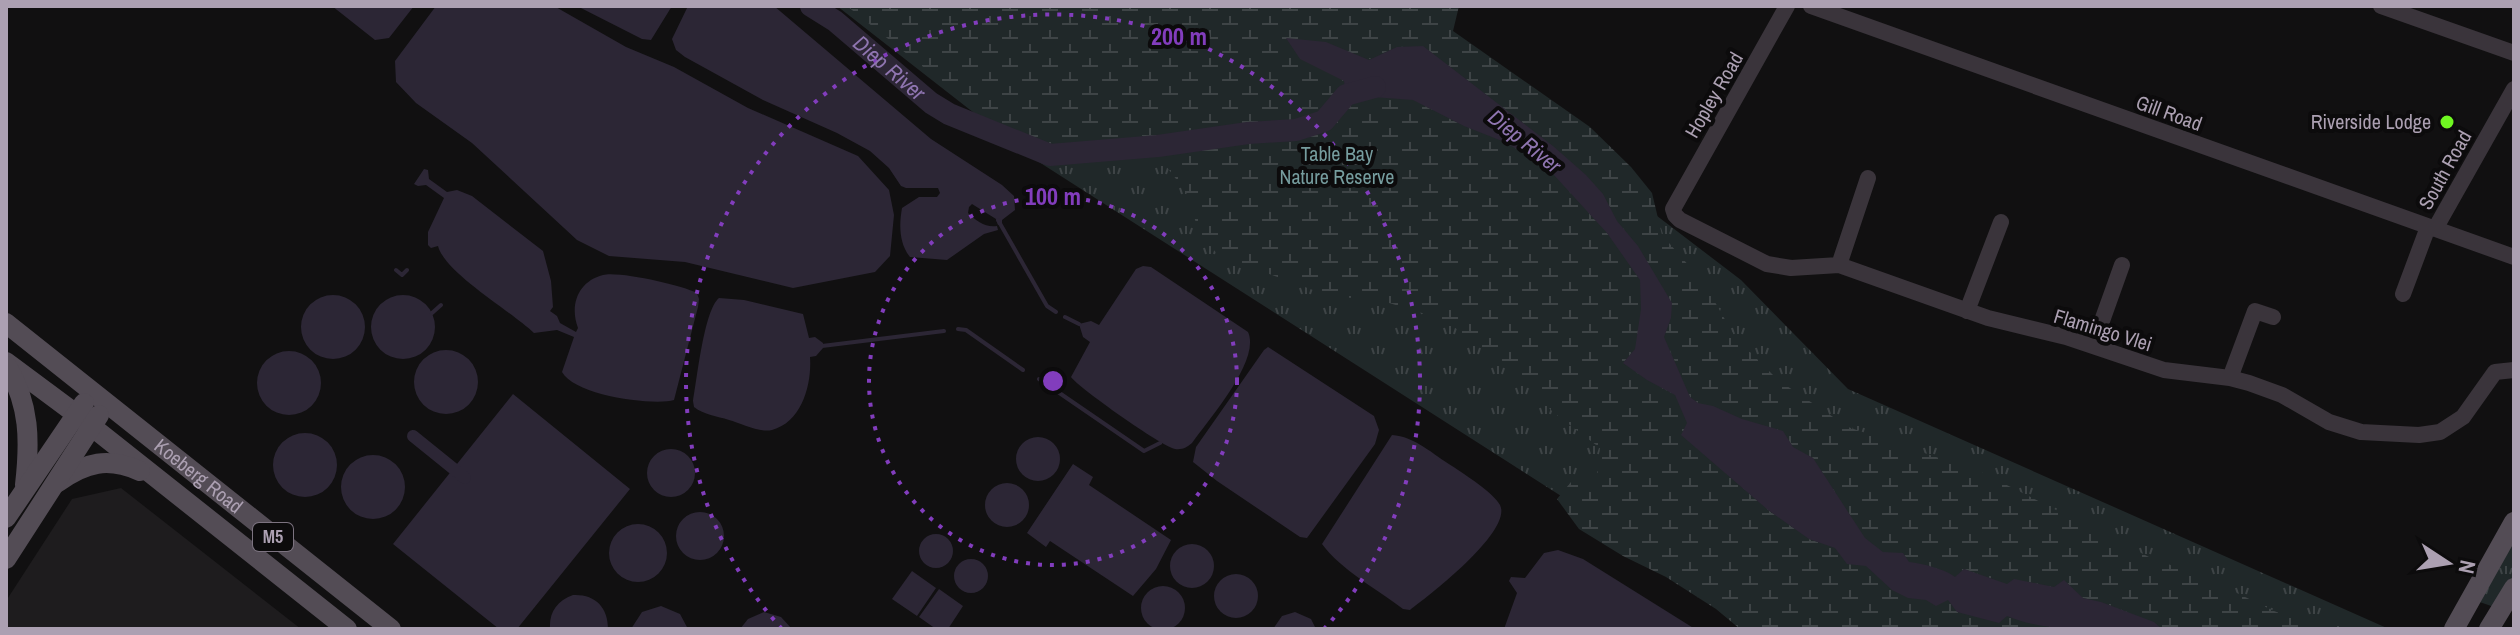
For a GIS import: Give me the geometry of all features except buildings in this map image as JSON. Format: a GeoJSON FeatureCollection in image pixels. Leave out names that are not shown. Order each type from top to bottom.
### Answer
{"type":"FeatureCollection","features":[{"type":"Feature","properties":{"kind":"main road","name":"Koeberg Road"},"geometry":{"type":"LineString","coordinates":[[6,323],[391,629]]}},
{"type":"Feature","properties":{"kind":"main road","name":"Koeberg Road"},"geometry":{"type":"LineString","coordinates":[[6,363],[84,420],[347,629]]}},
{"type":"Feature","properties":{"kind":"main road"},"geometry":{"type":"LineString","coordinates":[[6,363],[21,394],[29,423],[24,489]]}},
{"type":"Feature","properties":{"kind":"main road"},"geometry":{"type":"LineString","coordinates":[[6,518],[24,489],[101,396]]}},
{"type":"Feature","properties":{"kind":"main road"},"geometry":{"type":"LineString","coordinates":[[6,559],[52,486],[84,420]]}},
{"type":"Feature","properties":{"kind":"main road"},"geometry":{"type":"LineString","coordinates":[[52,486],[73,472],[100,462],[120,464],[160,482]]}},
{"type":"Feature","properties":{"kind":"main road"},"geometry":{"type":"LineString","coordinates":[[2454,629],[2514,522]]}},
{"type":"Feature","properties":{"kind":"main road"},"geometry":{"type":"LineString","coordinates":[[2489,629],[2514,588]]}},
{"type":"Feature","properties":{"kind":"street","name":"Hopley Road"},"geometry":{"type":"LineString","coordinates":[[1675,204],[1787,6]]}},
{"type":"Feature","properties":{"kind":"street","name":"Gill Road"},"geometry":{"type":"LineString","coordinates":[[1811,6],[2514,257]]}},
{"type":"Feature","properties":{"kind":"street"},"geometry":{"type":"LineString","coordinates":[[2381,6],[2514,53]]}},
{"type":"Feature","properties":{"kind":"street","name":"South Road"},"geometry":{"type":"LineString","coordinates":[[2403,294],[2432,228],[2514,89]]}},
{"type":"Feature","properties":{"kind":"street"},"geometry":{"type":"LineString","coordinates":[[1839,265],[1868,178]]}},
{"type":"Feature","properties":{"kind":"street","name":"Flamingo Vlei"},"geometry":{"type":"LineString","coordinates":[[1675,204],[1675,215],[1680,220],[1767,264],[1791,268],[1839,265],[1967,311],[2093,346],[2164,370],[2230,378],[2282,395],[2349,430],[2419,435],[2440,432],[2463,417],[2495,372],[2514,370]]}},
{"type":"Feature","properties":{"kind":"street"},"geometry":{"type":"LineString","coordinates":[[1967,311],[2001,222]]}},
{"type":"Feature","properties":{"kind":"street"},"geometry":{"type":"LineString","coordinates":[[2093,346],[2122,265]]}},
{"type":"Feature","properties":{"kind":"street"},"geometry":{"type":"LineString","coordinates":[[2230,378],[2255,311],[2273,317]]}},
{"type":"Feature","properties":{"kind":"shaded area"},"geometry":{"type":"Polygon","coordinates":[[[121,488],[301,629],[6,629],[6,601],[72,499],[121,488]]]}},
{"type":"Feature","properties":{"kind":"green space","name":"Table Bay Nature Reserve"},"geometry":{"type":"Polygon","coordinates":[[[837,6],[1394,6],[1475,77],[1741,280],[1848,389],[2389,629],[1769,629],[1028,155],[837,6]]]}},
{"type":"Feature","properties":{"kind":"green space","name":"Table Bay Nature Reserve"},"geometry":{"type":"Polygon","coordinates":[[[847,6],[1459,6],[1453,31],[1590,127],[1631,167],[1652,193],[1662,235],[1704,283],[1735,337],[1778,380],[1848,427],[1983,473],[2149,557],[2323,629],[2162,629],[2154,622],[2083,598],[2064,580],[2054,587],[2015,579],[2007,584],[1964,569],[1955,577],[1940,569],[1909,562],[1903,553],[1883,552],[1865,538],[1813,458],[1793,447],[1783,432],[1698,403],[1690,397],[1664,336],[1671,318],[1638,246],[1617,221],[1603,194],[1553,146],[1423,46],[1397,47],[1335,74],[1344,81],[1347,95],[1413,100],[1502,141],[1533,158],[1553,174],[1607,233],[1640,280],[1641,309],[1635,349],[1623,363],[1675,395],[1687,424],[1682,435],[1768,510],[1809,539],[1835,548],[1847,564],[1866,566],[1892,590],[1908,598],[1948,600],[2007,616],[2026,625],[2050,629],[1740,629],[1716,609],[1666,577],[1579,529],[1557,499],[1571,482],[1597,476],[1600,448],[1553,412],[1517,376],[1445,320],[1376,299],[1332,297],[1218,255],[1199,232],[1186,192],[1143,136],[1054,145],[1007,134],[847,6]]]}},
{"type":"Feature","properties":{"kind":"green space"},"geometry":{"type":"Polygon","coordinates":[[[2514,528],[2514,580],[2497,608],[2474,600],[2514,528]]]}},
{"type":"Feature","properties":{"kind":"water"},"geometry":{"type":"Polygon","coordinates":[[[332,6],[414,6],[389,38],[375,40],[332,6]]]}},
{"type":"Feature","properties":{"kind":"water"},"geometry":{"type":"Polygon","coordinates":[[[436,6],[554,6],[626,47],[674,67],[748,108],[858,156],[889,190],[894,215],[890,256],[875,272],[793,288],[685,262],[609,256],[577,240],[472,143],[416,103],[396,82],[395,61],[436,6]]]}},
{"type":"Feature","properties":{"kind":"water"},"geometry":{"type":"Polygon","coordinates":[[[577,6],[672,6],[651,40],[642,39],[577,6]]]}},
{"type":"Feature","properties":{"kind":"water"},"geometry":{"type":"Polygon","coordinates":[[[688,6],[774,6],[931,139],[1002,185],[1014,196],[1015,210],[998,225],[996,219],[972,204],[968,213],[974,219],[997,226],[998,230],[984,234],[947,260],[910,257],[901,234],[902,208],[919,197],[937,197],[940,193],[938,188],[901,186],[889,168],[870,151],[763,100],[685,57],[676,50],[672,39],[688,6]]]}},
{"type":"Feature","properties":{"kind":"water"},"geometry":{"type":"Polygon","coordinates":[[[1286,38],[1326,42],[1369,60],[1397,47],[1423,46],[1553,146],[1603,194],[1617,221],[1638,246],[1672,303],[1671,318],[1664,337],[1690,397],[1698,403],[1783,431],[1793,447],[1813,458],[1865,538],[1883,552],[1903,553],[1909,562],[1934,567],[1955,577],[1964,569],[2007,584],[2014,579],[2054,587],[2064,580],[2083,598],[2154,622],[2162,629],[2063,628],[2007,616],[1999,623],[1957,612],[1948,600],[1936,606],[1926,600],[1908,598],[1892,590],[1866,566],[1847,564],[1835,548],[1809,539],[1768,510],[1681,435],[1687,423],[1675,395],[1623,363],[1635,349],[1641,309],[1640,280],[1607,233],[1553,174],[1533,158],[1502,141],[1413,100],[1346,95],[1344,81],[1300,59],[1286,38]]]}},
{"type":"Feature","properties":{"kind":"water"},"geometry":{"type":"Polygon","coordinates":[[[424,169],[428,170],[429,179],[447,192],[457,190],[472,196],[543,251],[551,281],[553,307],[550,311],[560,323],[576,332],[578,295],[588,282],[603,275],[650,280],[697,293],[698,307],[674,400],[650,402],[616,397],[598,393],[570,380],[562,372],[574,337],[557,330],[534,333],[465,280],[443,257],[438,246],[431,248],[428,245],[428,232],[444,198],[426,185],[414,184],[424,169]]]}},
{"type":"Feature","properties":{"kind":"water"},"geometry":{"type":"Polygon","coordinates":[[[1151,267],[1248,332],[1250,344],[1240,373],[1221,405],[1192,443],[1183,449],[1175,449],[1154,438],[1071,377],[1090,342],[1083,337],[1079,324],[1091,321],[1099,325],[1136,269],[1151,267]]]}},
{"type":"Feature","properties":{"kind":"water"},"geometry":{"type":"Polygon","coordinates":[[[333,295],[345,297],[356,304],[363,315],[363,339],[356,350],[345,357],[333,359],[321,357],[310,350],[303,339],[301,327],[303,315],[310,304],[321,297],[333,295]]]}},
{"type":"Feature","properties":{"kind":"water"},"geometry":{"type":"Polygon","coordinates":[[[403,295],[415,297],[426,304],[433,315],[433,339],[426,350],[415,357],[403,359],[391,357],[380,350],[373,339],[371,327],[373,315],[380,304],[391,297],[403,295]]]}},
{"type":"Feature","properties":{"kind":"water"},"geometry":{"type":"Polygon","coordinates":[[[719,298],[744,300],[803,314],[809,338],[815,337],[823,343],[816,356],[810,357],[809,379],[803,401],[798,411],[782,426],[767,431],[756,429],[706,414],[694,407],[705,330],[719,298]]]}},
{"type":"Feature","properties":{"kind":"water"},"geometry":{"type":"Polygon","coordinates":[[[1268,347],[1374,416],[1379,430],[1375,444],[1307,538],[1300,537],[1193,462],[1196,447],[1268,347]]]}},
{"type":"Feature","properties":{"kind":"water"},"geometry":{"type":"Polygon","coordinates":[[[446,350],[458,352],[469,359],[476,370],[476,394],[469,405],[458,412],[446,414],[434,412],[423,405],[416,394],[414,382],[416,370],[423,359],[434,352],[446,350]]]}},
{"type":"Feature","properties":{"kind":"water"},"geometry":{"type":"Polygon","coordinates":[[[289,351],[301,353],[312,360],[319,371],[319,395],[312,406],[301,413],[289,415],[277,413],[266,406],[259,395],[257,383],[259,371],[266,360],[277,353],[289,351]]]}},
{"type":"Feature","properties":{"kind":"water"},"geometry":{"type":"Polygon","coordinates":[[[513,394],[630,489],[517,629],[499,629],[393,544],[513,394]]]}},
{"type":"Feature","properties":{"kind":"water"},"geometry":{"type":"Polygon","coordinates":[[[305,433],[317,435],[328,442],[335,453],[335,477],[328,488],[317,495],[305,497],[293,495],[282,488],[275,477],[273,465],[275,453],[282,442],[293,435],[305,433]]]}},
{"type":"Feature","properties":{"kind":"water"},"geometry":{"type":"Polygon","coordinates":[[[1392,435],[1424,447],[1478,484],[1500,505],[1501,516],[1482,546],[1410,610],[1403,609],[1349,571],[1322,544],[1392,435]]]}},
{"type":"Feature","properties":{"kind":"water"},"geometry":{"type":"Polygon","coordinates":[[[1038,437],[1054,443],[1060,459],[1054,475],[1038,481],[1022,475],[1016,459],[1022,443],[1038,437]]]}},
{"type":"Feature","properties":{"kind":"water"},"geometry":{"type":"Polygon","coordinates":[[[671,449],[688,456],[695,473],[688,490],[671,497],[654,490],[647,473],[654,456],[671,449]]]}},
{"type":"Feature","properties":{"kind":"water"},"geometry":{"type":"Polygon","coordinates":[[[373,455],[385,457],[396,464],[403,475],[403,499],[396,510],[385,517],[373,519],[361,517],[350,510],[343,499],[341,487],[343,475],[350,464],[361,457],[373,455]]]}},
{"type":"Feature","properties":{"kind":"water"},"geometry":{"type":"Polygon","coordinates":[[[1073,464],[1093,477],[1089,485],[1171,540],[1156,569],[1133,596],[1050,541],[1046,547],[1027,533],[1073,464]]]}},
{"type":"Feature","properties":{"kind":"water"},"geometry":{"type":"Polygon","coordinates":[[[1007,483],[1023,489],[1029,505],[1023,521],[1007,527],[991,521],[985,505],[991,489],[1007,483]]]}},
{"type":"Feature","properties":{"kind":"water"},"geometry":{"type":"Polygon","coordinates":[[[700,512],[717,519],[724,536],[717,553],[700,560],[683,553],[676,536],[683,519],[700,512]]]}},
{"type":"Feature","properties":{"kind":"water"},"geometry":{"type":"Polygon","coordinates":[[[638,524],[659,532],[667,553],[659,574],[638,582],[617,574],[609,553],[617,532],[638,524]]]}},
{"type":"Feature","properties":{"kind":"water"},"geometry":{"type":"Polygon","coordinates":[[[936,534],[948,539],[953,551],[948,563],[936,568],[924,563],[919,551],[924,539],[936,534]]]}},
{"type":"Feature","properties":{"kind":"water"},"geometry":{"type":"Polygon","coordinates":[[[1192,544],[1208,550],[1214,566],[1208,582],[1192,588],[1176,582],[1170,566],[1176,550],[1192,544]]]}},
{"type":"Feature","properties":{"kind":"water"},"geometry":{"type":"Polygon","coordinates":[[[1558,550],[1583,559],[1695,629],[1504,629],[1517,593],[1509,581],[1511,577],[1525,578],[1544,553],[1558,550]]]}},
{"type":"Feature","properties":{"kind":"water"},"geometry":{"type":"Polygon","coordinates":[[[971,559],[983,564],[988,576],[983,588],[971,593],[959,588],[954,576],[959,564],[971,559]]]}},
{"type":"Feature","properties":{"kind":"water"},"geometry":{"type":"Polygon","coordinates":[[[912,571],[936,588],[917,616],[892,599],[912,571]]]}},
{"type":"Feature","properties":{"kind":"water"},"geometry":{"type":"Polygon","coordinates":[[[1236,574],[1252,580],[1258,596],[1252,612],[1236,618],[1220,612],[1214,596],[1220,580],[1236,574]]]}},
{"type":"Feature","properties":{"kind":"water"},"geometry":{"type":"Polygon","coordinates":[[[1163,586],[1179,592],[1185,608],[1179,624],[1163,630],[1147,624],[1141,608],[1147,592],[1163,586]]]}},
{"type":"Feature","properties":{"kind":"water"},"geometry":{"type":"Polygon","coordinates":[[[939,589],[963,606],[948,629],[936,629],[919,617],[939,589]]]}},
{"type":"Feature","properties":{"kind":"water"},"geometry":{"type":"Polygon","coordinates":[[[573,595],[588,597],[599,603],[606,614],[608,629],[550,629],[555,608],[573,595]]]}},
{"type":"Feature","properties":{"kind":"water"},"geometry":{"type":"Polygon","coordinates":[[[661,606],[680,614],[688,629],[631,629],[642,612],[661,606]]]}},
{"type":"Feature","properties":{"kind":"water"},"geometry":{"type":"Polygon","coordinates":[[[764,612],[781,617],[792,629],[740,629],[748,619],[764,612]]]}},
{"type":"Feature","properties":{"kind":"water"},"geometry":{"type":"Polygon","coordinates":[[[1295,612],[1311,619],[1316,629],[1273,629],[1282,616],[1295,612]]]}},
{"type":"Feature","properties":{"kind":"waterway","name":"Diep River"},"geometry":{"type":"LineString","coordinates":[[811,6],[835,21],[931,103],[949,114],[1050,155],[1296,130],[1324,121],[1346,95],[1375,87]]}},
{"type":"Feature","properties":{"kind":"waterway"},"geometry":{"type":"LineString","coordinates":[[998,220],[1047,306],[1056,312]]}},
{"type":"Feature","properties":{"kind":"waterway"},"geometry":{"type":"LineString","coordinates":[[396,270],[402,275],[407,270]]}},
{"type":"Feature","properties":{"kind":"waterway"},"geometry":{"type":"LineString","coordinates":[[432,313],[441,305]]}},
{"type":"Feature","properties":{"kind":"waterway"},"geometry":{"type":"LineString","coordinates":[[1065,317],[1079,324]]}},
{"type":"Feature","properties":{"kind":"waterway"},"geometry":{"type":"LineString","coordinates":[[958,329],[966,330],[1023,370]]}},
{"type":"Feature","properties":{"kind":"waterway"},"geometry":{"type":"LineString","coordinates":[[822,346],[944,331]]}},
{"type":"Feature","properties":{"kind":"waterway"},"geometry":{"type":"LineString","coordinates":[[1039,379],[1144,451],[1160,443]]}},
{"type":"Feature","properties":{"kind":"waterway"},"geometry":{"type":"LineString","coordinates":[[413,436],[465,478]]}},
{"type":"Feature","properties":{"kind":"place","name":"Riverside Lodge"},"geometry":{"type":"Point","coordinates":[2447,122]}}]}
